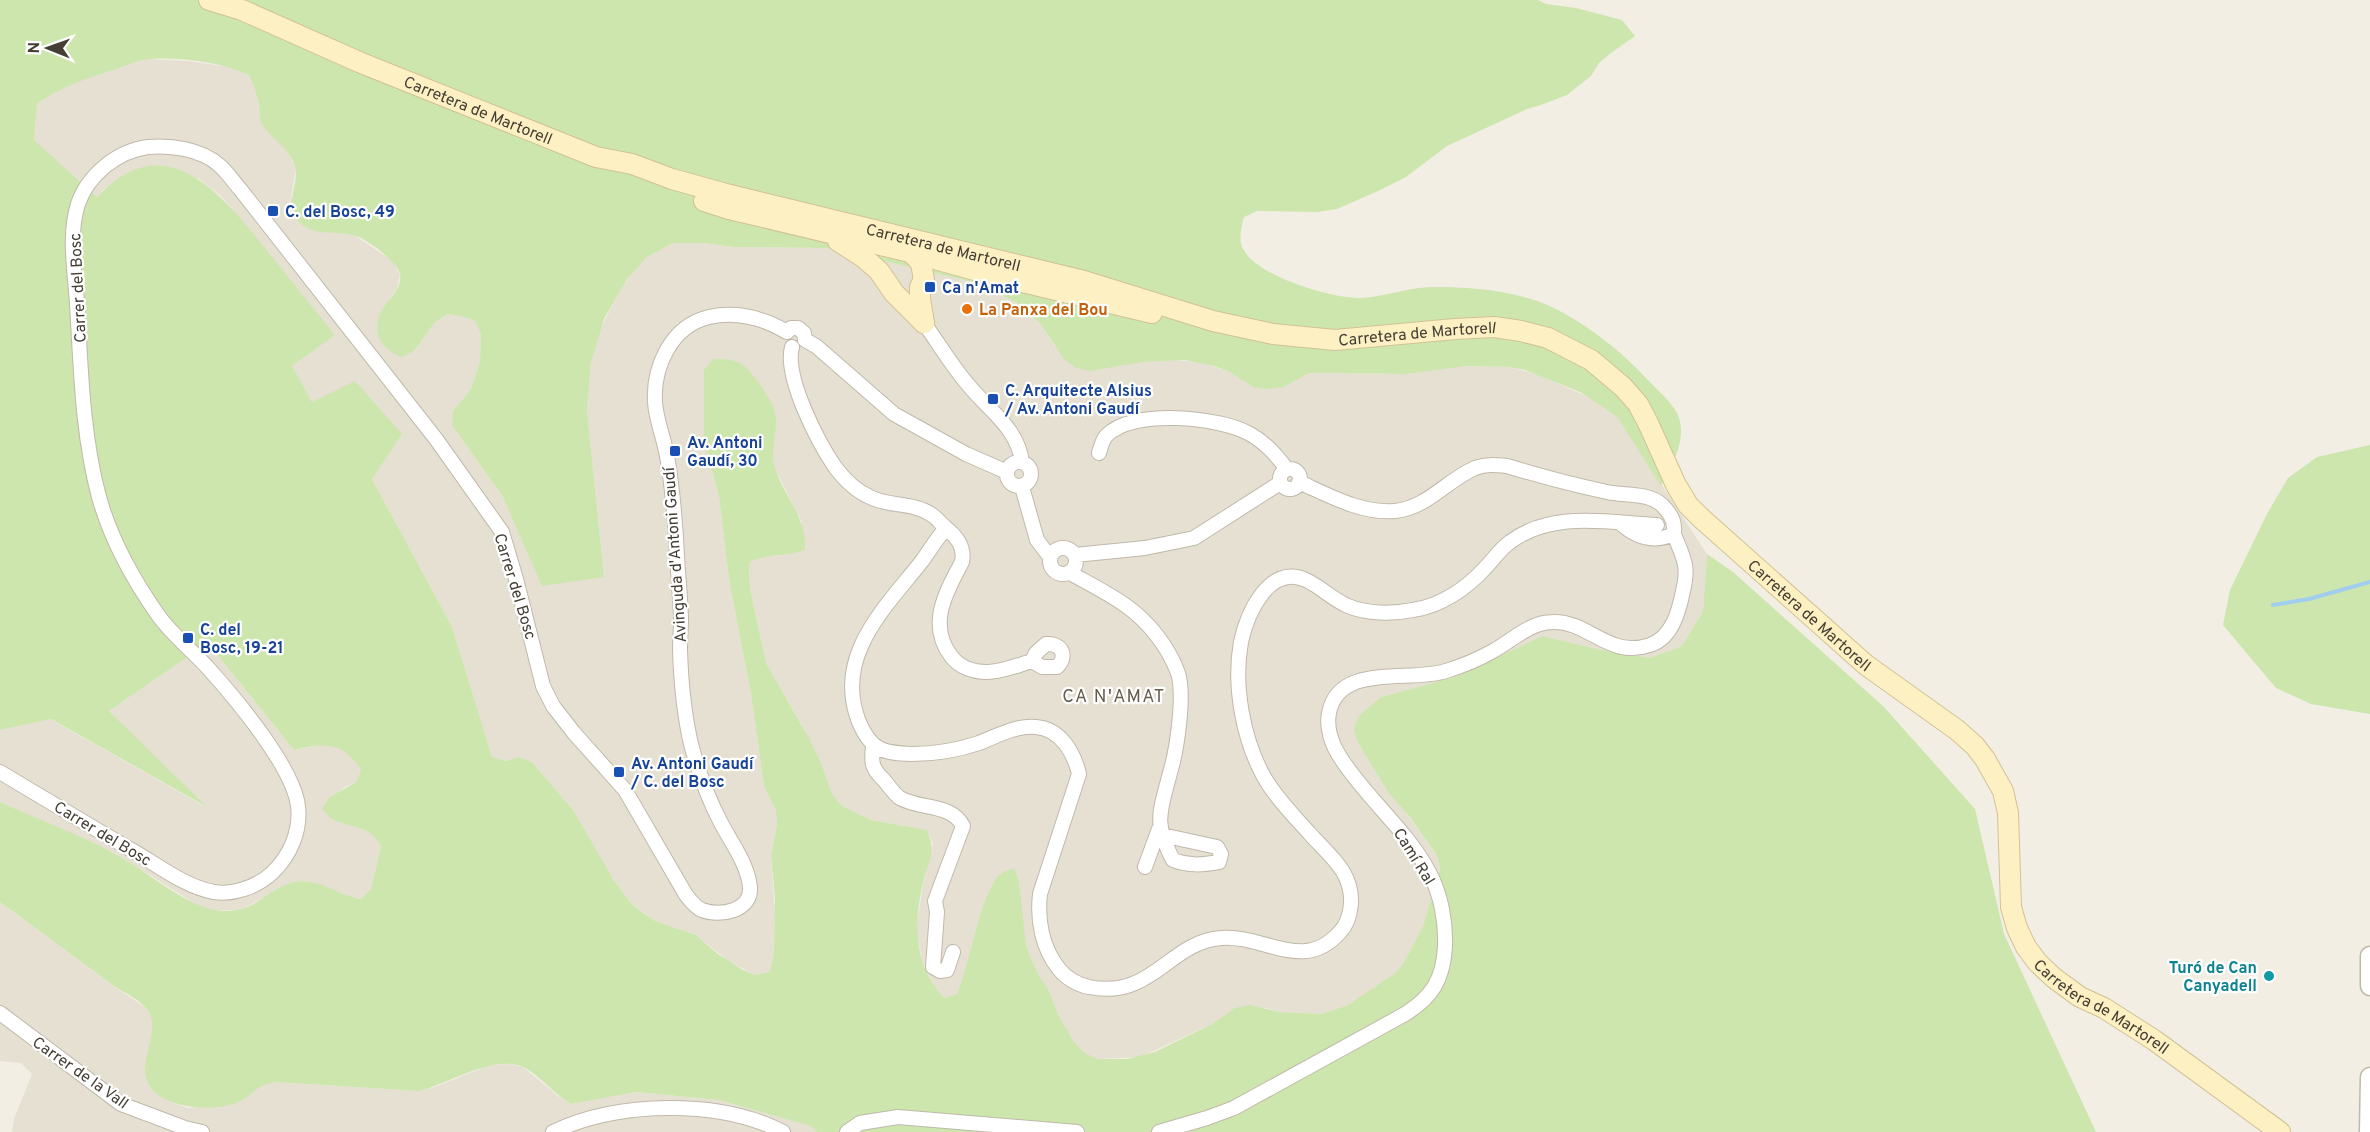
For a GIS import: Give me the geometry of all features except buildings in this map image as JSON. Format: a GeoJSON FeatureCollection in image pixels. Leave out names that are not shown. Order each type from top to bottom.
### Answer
{"type":"FeatureCollection","features":[{"type":"Feature","properties":{"kind":"main road","name":"Carretera de Martorell"},"geometry":{"type":"LineString","coordinates":[[209,0],[242,10],[359,62],[596,157],[632,164],[672,179],[726,194],[1124,292],[1214,321],[1273,334],[1335,340],[1455,328],[1494,327],[1548,338],[1570,348],[1608,373],[1638,404],[1676,485],[1688,505],[1701,519],[1866,665],[1957,730],[1975,746],[1985,759],[2003,791],[2008,813],[2011,907],[2026,947],[2038,963],[2080,997],[2104,1008],[2154,1040],[2280,1132]]}},
{"type":"Feature","properties":{"kind":"main road"},"geometry":{"type":"LineString","coordinates":[[596,157],[627,174],[729,208],[910,252],[989,274],[1183,320],[1214,321]]}},
{"type":"Feature","properties":{"kind":"main road"},"geometry":{"type":"LineString","coordinates":[[873,229],[899,242],[921,263],[920,299],[924,323]]}},
{"type":"Feature","properties":{"kind":"main road"},"geometry":{"type":"LineString","coordinates":[[819,231],[862,257],[924,323]]}},
{"type":"Feature","properties":{"kind":"main road"},"geometry":{"type":"LineString","coordinates":[[952,249],[910,252],[896,257],[889,265],[890,287],[900,296],[907,295],[940,271],[989,274]]}},
{"type":"Feature","properties":{"kind":"main road"},"geometry":{"type":"LineString","coordinates":[[2080,997],[2098,1015],[2258,1132]]}},
{"type":"Feature","properties":{"kind":"street","name":"Carrer del Bosc"},"geometry":{"type":"LineString","coordinates":[[0,772],[174,875],[210,891],[222,893],[240,890],[263,881],[282,862],[293,846],[298,804],[290,783],[254,725],[208,667],[159,616],[131,573],[111,537],[87,445],[72,236],[80,200],[89,182],[121,155],[150,147],[182,148],[219,164],[240,189],[436,439],[502,532],[543,686],[553,706],[625,790],[686,895],[700,910],[726,912],[744,905],[750,887]]}},
{"type":"Feature","properties":{"kind":"street","name":"Avinguda d'Antoni Gaudí"},"geometry":{"type":"LineString","coordinates":[[750,887],[747,874],[719,818],[697,762],[689,730],[682,682],[681,620],[673,494],[655,403],[657,380],[662,360],[677,336],[695,322],[705,318],[728,315],[760,319],[787,332],[786,341],[798,344]]}},
{"type":"Feature","properties":{"kind":"street"},"geometry":{"type":"LineString","coordinates":[[924,323],[970,388],[987,403],[1010,431],[1021,453],[1022,462]]}},
{"type":"Feature","properties":{"kind":"street"},"geometry":{"type":"LineString","coordinates":[[1022,487],[1011,483],[1007,472],[966,454],[894,414],[816,346],[798,344],[790,363],[793,378],[820,439],[840,473],[871,498],[932,515],[958,540],[964,555],[939,615],[939,632],[946,650],[959,664],[977,671],[1001,670],[1032,661]]}},
{"type":"Feature","properties":{"kind":"street"},"geometry":{"type":"LineString","coordinates":[[1100,453],[1102,442],[1107,434],[1116,429],[1150,419],[1182,418],[1215,422],[1250,434],[1266,445],[1287,469],[1296,471],[1299,475],[1299,482],[1291,489],[1283,487],[1280,483],[1281,474],[1287,469]]}},
{"type":"Feature","properties":{"kind":"street"},"geometry":{"type":"LineString","coordinates":[[1007,472],[1013,464],[1022,462],[1028,466],[1032,472],[1029,482],[1022,487]]}},
{"type":"Feature","properties":{"kind":"street"},"geometry":{"type":"LineString","coordinates":[[1299,482],[1363,508],[1383,511],[1413,507],[1475,468],[1491,465],[1507,466],[1625,495],[1649,498],[1661,504],[1670,515],[1675,526],[1670,536]]}},
{"type":"Feature","properties":{"kind":"street"},"geometry":{"type":"LineString","coordinates":[[1075,555],[1145,549],[1194,538],[1280,483]]}},
{"type":"Feature","properties":{"kind":"street"},"geometry":{"type":"LineString","coordinates":[[1022,487],[1037,540],[1050,557]]}},
{"type":"Feature","properties":{"kind":"street"},"geometry":{"type":"LineString","coordinates":[[1625,495],[1654,509],[1657,513],[1658,531],[1670,536]]}},
{"type":"Feature","properties":{"kind":"street"},"geometry":{"type":"LineString","coordinates":[[873,747],[892,752],[932,753],[978,743],[1017,729],[1036,727],[1046,729],[1069,747],[1079,774],[1060,836],[1046,871],[1039,907],[1041,932],[1046,945],[1057,966],[1076,982],[1105,990],[1136,984],[1150,977],[1188,949],[1210,939],[1244,939],[1299,952],[1311,951],[1330,941],[1346,924],[1351,891],[1342,869],[1332,856],[1272,789],[1256,762],[1248,735],[1242,710],[1239,661],[1248,621],[1264,592],[1281,579],[1298,577],[1308,580],[1349,606],[1372,612],[1415,610],[1444,599],[1468,585],[1500,550],[1522,534],[1563,522],[1593,521],[1657,525]]}},
{"type":"Feature","properties":{"kind":"street"},"geometry":{"type":"LineString","coordinates":[[1619,522],[1629,532],[1642,538],[1670,536]]}},
{"type":"Feature","properties":{"kind":"street"},"geometry":{"type":"LineString","coordinates":[[946,528],[873,621],[858,651],[854,671],[854,708],[873,747],[871,762],[873,769],[900,798],[948,812],[958,817],[963,826],[935,901],[937,912],[933,967],[940,971],[947,970],[953,952]]}},
{"type":"Feature","properties":{"kind":"street","name":"Camí Ral"},"geometry":{"type":"LineString","coordinates":[[1159,1132],[1234,1108],[1353,1042],[1422,1003],[1441,975],[1445,939],[1438,895],[1429,872],[1407,838],[1340,758],[1332,741],[1328,714],[1338,693],[1346,686],[1374,678],[1445,672],[1491,652],[1539,623],[1563,622],[1597,639],[1627,649],[1653,644],[1670,628],[1676,616],[1684,585],[1686,559],[1670,536]]}},
{"type":"Feature","properties":{"kind":"street"},"geometry":{"type":"LineString","coordinates":[[1070,573],[1076,565],[1075,555],[1062,547],[1053,552],[1050,557],[1050,563],[1055,572],[1070,573],[1126,606],[1158,636],[1178,674],[1180,709],[1177,742],[1160,816],[1161,832],[1145,867]]}},
{"type":"Feature","properties":{"kind":"street"},"geometry":{"type":"LineString","coordinates":[[2370,956],[2370,986]]}},
{"type":"Feature","properties":{"kind":"street","name":"Carrer de la Vall"},"geometry":{"type":"LineString","coordinates":[[0,1013],[121,1104],[175,1125],[202,1132]]}},
{"type":"Feature","properties":{"kind":"street"},"geometry":{"type":"LineString","coordinates":[[2369,1132],[2370,1077]]}},
{"type":"Feature","properties":{"kind":"street"},"geometry":{"type":"LineString","coordinates":[[553,1132],[580,1121],[634,1110],[687,1108],[744,1118],[783,1132]]}},
{"type":"Feature","properties":{"kind":"street"},"geometry":{"type":"LineString","coordinates":[[847,1132],[860,1123],[889,1117],[1077,1132]]}},
{"type":"Feature","properties":{"kind":"shaded area"},"geometry":{"type":"Polygon","coordinates":[[[147,59],[189,61],[234,68],[249,75],[256,88],[260,119],[289,154],[296,168],[291,197],[312,230],[354,235],[393,261],[400,275],[397,288],[380,313],[414,351],[435,322],[448,314],[475,321],[481,334],[480,361],[471,389],[453,411],[460,436],[510,510],[604,577],[587,410],[591,363],[598,334],[619,292],[635,268],[647,257],[673,243],[704,243],[733,247],[828,248],[977,283],[1017,303],[1039,322],[1055,347],[1142,362],[1171,360],[1199,362],[1228,371],[1253,387],[1296,379],[1309,373],[1407,374],[1451,366],[1509,367],[1540,375],[1594,400],[1618,418],[1707,554],[1703,611],[1682,646],[1650,658],[1542,636],[1455,677],[1381,697],[1357,741],[1380,778],[1437,855],[1440,869],[1423,926],[1403,964],[1394,974],[1360,998],[1348,1005],[1321,1014],[1279,1012],[1266,1008],[1212,1024],[1140,1057],[1097,1059],[1084,1052],[1074,1042],[1059,1016],[1048,989],[1039,976],[1026,945],[1019,882],[992,884],[957,994],[944,998],[934,988],[922,959],[916,930],[933,843],[927,830],[871,820],[842,806],[832,794],[822,765],[802,725],[766,663],[751,593],[750,562],[764,555],[777,556],[802,522],[775,469],[772,455],[775,411],[752,375],[742,364],[704,370],[704,441],[719,496],[729,579],[751,694],[764,786],[776,811],[777,825],[771,855],[775,914],[773,959],[769,972],[755,975],[730,962],[696,935],[655,921],[631,903],[603,865],[573,810],[533,763],[520,757],[506,761],[492,758],[452,627],[372,479],[312,402],[291,366],[335,335],[221,196],[198,178],[106,187],[97,197],[34,141],[37,104],[77,81],[147,59]]]}},
{"type":"Feature","properties":{"kind":"shaded area"},"geometry":{"type":"Polygon","coordinates":[[[208,643],[294,750],[327,744],[353,757],[361,770],[356,782],[343,788],[332,819],[375,835],[381,846],[371,889],[361,899],[347,897],[306,881],[291,883],[240,910],[213,910],[199,906],[116,854],[0,802],[0,730],[50,719],[204,806],[109,711],[208,643]]]}},
{"type":"Feature","properties":{"kind":"shaded area"},"geometry":{"type":"Polygon","coordinates":[[[0,902],[145,1007],[152,1018],[152,1034],[174,1103],[188,1108],[239,1102],[261,1084],[275,1082],[419,1091],[490,1065],[509,1064],[523,1067],[571,1104],[636,1092],[719,1100],[811,1126],[817,1132],[12,1132],[14,1119],[32,1074],[21,1063],[0,1061],[0,902]]]}},
{"type":"Feature","properties":{"kind":"green space"},"geometry":{"type":"Polygon","coordinates":[[[0,0],[1538,0],[1546,4],[1576,8],[1622,20],[1635,36],[1599,63],[1591,76],[1567,95],[1527,109],[1447,146],[1406,177],[1337,209],[1318,212],[1257,211],[1244,217],[1240,241],[1247,255],[1259,266],[1313,290],[1361,298],[1424,287],[1479,289],[1513,294],[1540,302],[1574,319],[1621,354],[1667,399],[1677,413],[1681,432],[1678,451],[1661,486],[1618,418],[1580,392],[1525,370],[1509,367],[1465,366],[1407,374],[1309,373],[1283,387],[1268,389],[1253,387],[1228,371],[1214,366],[1185,360],[1142,362],[1090,371],[1076,368],[1064,359],[1039,322],[1017,303],[977,283],[828,248],[733,247],[704,243],[673,243],[647,257],[627,279],[604,319],[591,363],[587,410],[604,577],[542,586],[503,497],[452,425],[453,411],[471,389],[480,361],[481,334],[475,321],[448,314],[435,322],[414,351],[401,357],[384,345],[378,335],[378,322],[382,309],[399,285],[398,269],[387,256],[365,240],[352,235],[311,230],[300,223],[292,210],[295,166],[288,153],[263,126],[249,75],[200,61],[149,59],[139,61],[78,82],[37,104],[34,140],[97,197],[123,176],[147,166],[170,167],[192,176],[213,191],[252,231],[335,335],[292,366],[312,402],[355,381],[402,434],[372,479],[452,627],[492,757],[506,761],[520,757],[533,763],[573,810],[613,879],[631,903],[655,921],[696,935],[718,954],[743,970],[755,975],[769,972],[773,959],[775,898],[771,855],[777,825],[776,811],[764,786],[751,694],[729,579],[719,496],[704,441],[704,370],[713,359],[740,363],[755,378],[770,400],[776,419],[773,461],[779,479],[799,516],[804,537],[805,550],[764,557],[750,562],[751,593],[766,663],[809,738],[832,794],[842,806],[871,820],[927,830],[931,857],[920,898],[918,943],[927,972],[944,998],[957,994],[981,912],[994,882],[1002,873],[1014,868],[1019,882],[1026,945],[1032,960],[1074,1042],[1084,1052],[1097,1059],[1127,1059],[1155,1052],[1212,1024],[1235,1008],[1250,1005],[1279,1012],[1321,1014],[1348,1005],[1394,974],[1403,964],[1423,926],[1440,869],[1437,855],[1409,816],[1388,792],[1357,741],[1354,727],[1360,715],[1381,697],[1455,677],[1542,636],[1650,658],[1682,646],[1703,611],[1707,554],[1733,572],[1883,706],[1975,809],[2004,934],[2096,1132],[817,1132],[811,1126],[719,1100],[636,1092],[571,1104],[528,1070],[511,1064],[485,1067],[419,1091],[275,1082],[259,1088],[231,1105],[206,1108],[180,1105],[169,1101],[151,1088],[146,1078],[146,1057],[152,1025],[150,1015],[144,1006],[0,902],[0,802],[103,847],[179,895],[216,910],[239,910],[281,887],[300,881],[318,884],[361,899],[371,889],[381,846],[365,830],[332,819],[322,809],[329,798],[356,782],[361,770],[354,761],[340,749],[332,746],[294,750],[208,643],[109,711],[207,807],[51,719],[0,730],[0,0]]]}},
{"type":"Feature","properties":{"kind":"green space"},"geometry":{"type":"Polygon","coordinates":[[[2370,445],[2370,714],[2311,704],[2276,688],[2223,625],[2230,590],[2267,514],[2288,478],[2317,457],[2370,445]]]}},
{"type":"Feature","properties":{"kind":"waterway"},"geometry":{"type":"LineString","coordinates":[[2273,605],[2309,599],[2370,582]]}},
{"type":"Feature","properties":{"kind":"place","name":"C. del Bosc, 49"},"geometry":{"type":"Point","coordinates":[273,211]}},
{"type":"Feature","properties":{"kind":"place","name":"Ca n'Amat"},"geometry":{"type":"Point","coordinates":[930,287]}},
{"type":"Feature","properties":{"kind":"place","name":"La Panxa del Bou"},"geometry":{"type":"Point","coordinates":[967,309]}},
{"type":"Feature","properties":{"kind":"place","name":"C. Arquitecte Alsius / Av. Antoni Gaudí"},"geometry":{"type":"Point","coordinates":[993,399]}},
{"type":"Feature","properties":{"kind":"place","name":"Av. Antoni Gaudí, 30"},"geometry":{"type":"Point","coordinates":[675,451]}},
{"type":"Feature","properties":{"kind":"place","name":"C. del Bosc, 19-21"},"geometry":{"type":"Point","coordinates":[188,638]}},
{"type":"Feature","properties":{"kind":"place","name":"Av. Antoni Gaudí / C. del Bosc"},"geometry":{"type":"Point","coordinates":[619,772]}},
{"type":"Feature","properties":{"kind":"place","name":"Turó de Can Canyadell"},"geometry":{"type":"Point","coordinates":[2269,976]}},
{"type":"Feature","properties":{"kind":"district","name":"CA N'AMAT"},"geometry":{"type":"Point","coordinates":[1114,696]}}]}
